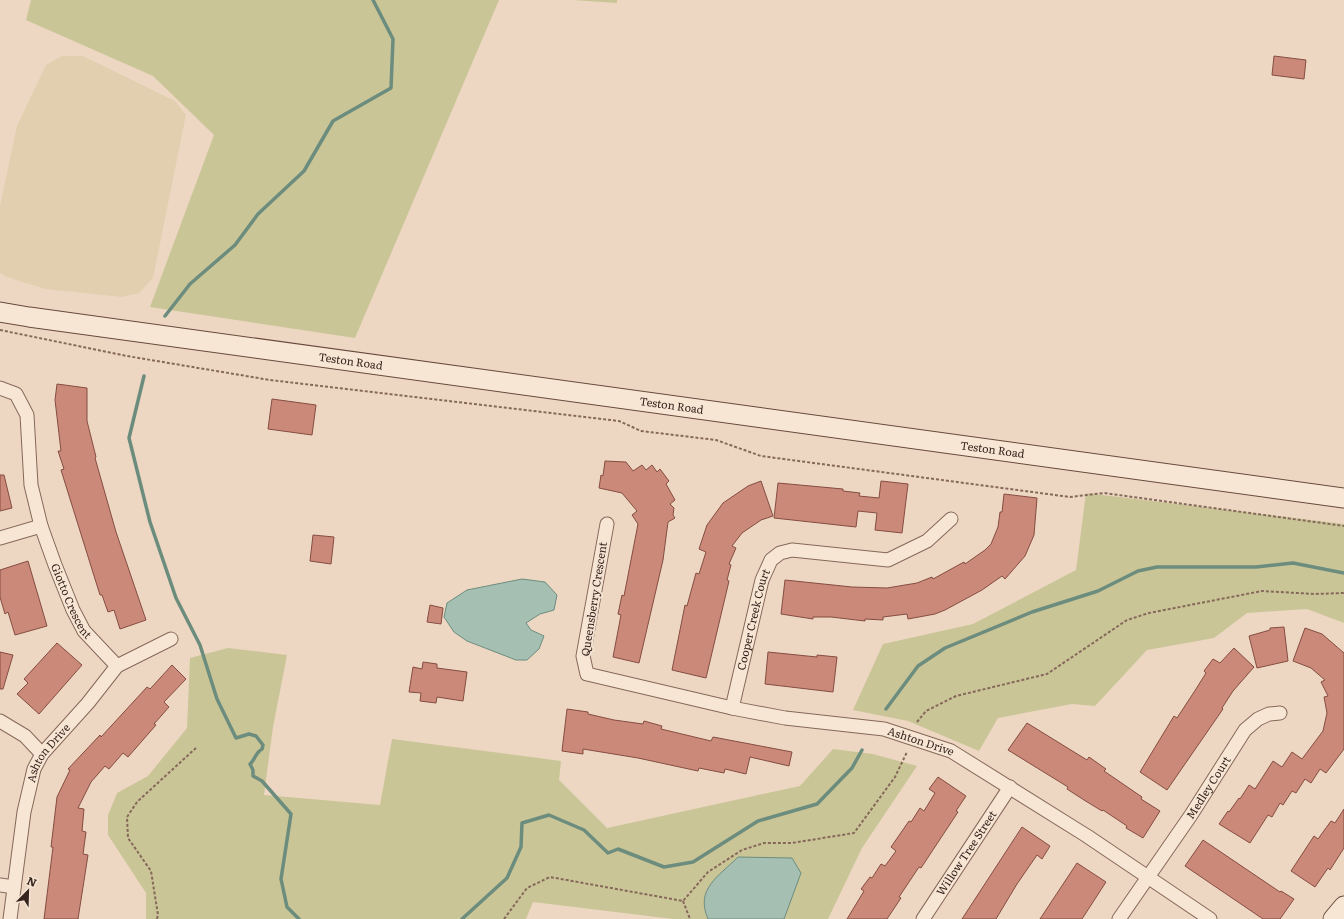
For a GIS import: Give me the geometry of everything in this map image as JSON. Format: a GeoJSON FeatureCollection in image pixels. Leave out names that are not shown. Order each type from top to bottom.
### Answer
{"type":"FeatureCollection","features":[{"type":"Feature","properties":{"kind":"main road","name":"Teston Road"},"geometry":{"type":"LineString","coordinates":[[0,312],[1344,498]]}},
{"type":"Feature","properties":{"kind":"main road"},"geometry":{"type":"LineString","coordinates":[[1333,919],[1344,906]]}},
{"type":"Feature","properties":{"kind":"street","name":"Giotto Crescent"},"geometry":{"type":"LineString","coordinates":[[0,388],[16,394],[27,415],[31,485],[41,526],[65,591],[84,632],[117,666]]}},
{"type":"Feature","properties":{"kind":"street","name":"Cooper Creek Court"},"geometry":{"type":"LineString","coordinates":[[732,708],[762,580],[771,560],[780,554],[792,550],[888,560],[927,541],[951,519]]}},
{"type":"Feature","properties":{"kind":"street","name":"Queensberry Crescent"},"geometry":{"type":"LineString","coordinates":[[587,674],[583,656],[607,524]]}},
{"type":"Feature","properties":{"kind":"street"},"geometry":{"type":"LineString","coordinates":[[0,538],[41,526]]}},
{"type":"Feature","properties":{"kind":"street","name":"Ashton Drive"},"geometry":{"type":"LineString","coordinates":[[10,919],[24,812],[34,769],[42,754],[88,703],[117,666],[171,639]]}},
{"type":"Feature","properties":{"kind":"street","name":"Ashton Drive"},"geometry":{"type":"LineString","coordinates":[[587,674],[732,708],[785,718],[884,729],[951,751],[1087,836],[1210,919]]}},
{"type":"Feature","properties":{"kind":"street","name":"Medley Court"},"geometry":{"type":"LineString","coordinates":[[1119,919],[1191,815],[1245,730],[1264,717],[1280,713]]}},
{"type":"Feature","properties":{"kind":"street"},"geometry":{"type":"LineString","coordinates":[[0,721],[25,736],[42,754]]}},
{"type":"Feature","properties":{"kind":"street","name":"Willow Tree Street"},"geometry":{"type":"LineString","coordinates":[[923,919],[1010,787]]}},
{"type":"Feature","properties":{"kind":"street"},"geometry":{"type":"LineString","coordinates":[[0,885],[14,887]]}},
{"type":"Feature","properties":{"kind":"path"},"geometry":{"type":"LineString","coordinates":[[0,330],[127,356],[270,380],[619,421],[641,431],[716,440],[761,456],[1070,498],[1104,493],[1344,526]]}},
{"type":"Feature","properties":{"kind":"path"},"geometry":{"type":"LineString","coordinates":[[917,722],[926,711],[956,696],[1047,674],[1127,620],[1149,613],[1262,591],[1315,594],[1344,593]]}},
{"type":"Feature","properties":{"kind":"path"},"geometry":{"type":"LineString","coordinates":[[157,919],[158,915],[151,871],[128,838],[127,818],[137,802],[198,747]]}},
{"type":"Feature","properties":{"kind":"path"},"geometry":{"type":"LineString","coordinates":[[683,901],[708,872],[742,850],[764,843],[792,843],[854,833],[895,777],[907,752]]}},
{"type":"Feature","properties":{"kind":"path"},"geometry":{"type":"LineString","coordinates":[[504,919],[527,888],[550,877],[683,901]]}},
{"type":"Feature","properties":{"kind":"path"},"geometry":{"type":"LineString","coordinates":[[683,901],[690,919]]}},
{"type":"Feature","properties":{"kind":"shaded area"},"geometry":{"type":"Polygon","coordinates":[[[31,0],[499,0],[355,338],[150,307],[214,135],[153,76],[26,20],[31,0]]]}},
{"type":"Feature","properties":{"kind":"shaded area"},"geometry":{"type":"Polygon","coordinates":[[[573,0],[617,0],[617,3],[573,0]]]}},
{"type":"Feature","properties":{"kind":"shaded area"},"geometry":{"type":"Polygon","coordinates":[[[62,56],[83,56],[175,101],[186,115],[153,278],[139,293],[122,297],[45,289],[7,277],[0,273],[0,206],[17,126],[46,65],[62,56]]]}},
{"type":"Feature","properties":{"kind":"shaded area"},"geometry":{"type":"Polygon","coordinates":[[[1086,493],[1344,524],[1344,623],[1307,609],[1247,613],[1214,638],[1147,650],[1095,706],[1072,704],[998,718],[979,751],[908,721],[853,710],[883,644],[973,624],[1076,570],[1086,493]]]}},
{"type":"Feature","properties":{"kind":"shaded area"},"geometry":{"type":"Polygon","coordinates":[[[522,579],[545,582],[557,595],[554,610],[540,614],[526,623],[531,630],[544,636],[539,649],[527,660],[516,660],[467,641],[454,632],[444,617],[447,603],[467,590],[522,579]]]}},
{"type":"Feature","properties":{"kind":"shaded area"},"geometry":{"type":"Polygon","coordinates":[[[228,648],[287,655],[273,727],[264,795],[380,805],[392,739],[561,761],[559,780],[607,828],[800,786],[833,749],[873,754],[917,766],[862,848],[828,919],[673,919],[533,902],[526,919],[146,919],[146,893],[108,835],[108,815],[117,793],[148,776],[187,728],[190,658],[228,648]]]}},
{"type":"Feature","properties":{"kind":"shaded area"},"geometry":{"type":"Polygon","coordinates":[[[738,857],[792,858],[801,873],[784,919],[708,919],[704,899],[707,891],[716,877],[738,857]]]}},
{"type":"Feature","properties":{"kind":"building"},"geometry":{"type":"Polygon","coordinates":[[[1274,56],[1306,60],[1304,79],[1272,75],[1274,56]]]}},
{"type":"Feature","properties":{"kind":"building"},"geometry":{"type":"Polygon","coordinates":[[[57,384],[87,388],[87,421],[95,458],[116,532],[146,620],[120,629],[114,610],[108,612],[102,595],[100,595],[61,470],[64,469],[58,451],[61,451],[55,400],[57,384]]]}},
{"type":"Feature","properties":{"kind":"building"},"geometry":{"type":"Polygon","coordinates":[[[272,399],[316,405],[312,435],[268,429],[272,399]]]}},
{"type":"Feature","properties":{"kind":"building"},"geometry":{"type":"Polygon","coordinates":[[[605,461],[626,462],[633,471],[642,465],[646,470],[652,465],[657,472],[660,469],[669,481],[666,484],[675,500],[670,504],[674,508],[673,515],[675,518],[668,522],[663,560],[639,663],[613,657],[621,615],[618,614],[622,595],[624,596],[638,524],[632,515],[637,511],[622,493],[599,488],[601,475],[603,476],[605,461]]]}},
{"type":"Feature","properties":{"kind":"building"},"geometry":{"type":"Polygon","coordinates":[[[0,475],[4,475],[12,508],[0,511],[0,475]]]}},
{"type":"Feature","properties":{"kind":"building"},"geometry":{"type":"Polygon","coordinates":[[[761,481],[773,516],[761,520],[742,533],[732,546],[736,548],[729,564],[731,565],[727,580],[729,581],[706,678],[672,670],[685,605],[687,606],[696,573],[699,574],[706,552],[699,549],[707,525],[723,503],[748,486],[761,481]]]}},
{"type":"Feature","properties":{"kind":"building"},"geometry":{"type":"Polygon","coordinates":[[[881,481],[908,484],[902,533],[875,530],[877,513],[858,511],[856,527],[774,518],[778,483],[843,489],[843,491],[860,493],[859,496],[879,498],[881,481]]]}},
{"type":"Feature","properties":{"kind":"building"},"geometry":{"type":"Polygon","coordinates":[[[1004,494],[1037,498],[1034,535],[1025,556],[1005,579],[1002,576],[982,590],[945,610],[935,614],[908,619],[907,614],[883,617],[883,620],[865,619],[865,621],[831,617],[813,617],[813,619],[781,614],[785,580],[852,587],[887,588],[917,583],[932,577],[933,579],[964,562],[965,564],[991,544],[998,527],[1000,512],[1002,512],[1004,494]]]}},
{"type":"Feature","properties":{"kind":"building"},"geometry":{"type":"Polygon","coordinates":[[[313,535],[334,537],[331,564],[310,561],[313,535]]]}},
{"type":"Feature","properties":{"kind":"building"},"geometry":{"type":"Polygon","coordinates":[[[28,561],[47,626],[15,635],[8,612],[5,614],[0,597],[0,570],[28,561]]]}},
{"type":"Feature","properties":{"kind":"building"},"geometry":{"type":"Polygon","coordinates":[[[430,605],[443,608],[441,624],[427,622],[430,605]]]}},
{"type":"Feature","properties":{"kind":"building"},"geometry":{"type":"Polygon","coordinates":[[[1284,627],[1288,661],[1257,668],[1249,636],[1270,630],[1270,628],[1284,627]]]}},
{"type":"Feature","properties":{"kind":"building"},"geometry":{"type":"Polygon","coordinates":[[[1305,628],[1322,634],[1344,653],[1344,749],[1326,773],[1320,769],[1311,783],[1305,779],[1296,793],[1292,791],[1283,805],[1280,803],[1272,817],[1268,815],[1250,843],[1219,824],[1228,811],[1229,812],[1239,798],[1240,799],[1249,785],[1255,789],[1273,761],[1282,767],[1292,752],[1302,759],[1323,731],[1327,713],[1324,697],[1328,696],[1321,682],[1325,680],[1311,668],[1293,661],[1305,628]]]}},
{"type":"Feature","properties":{"kind":"building"},"geometry":{"type":"Polygon","coordinates":[[[57,643],[82,665],[39,714],[17,694],[28,683],[24,679],[57,643]]]}},
{"type":"Feature","properties":{"kind":"building"},"geometry":{"type":"Polygon","coordinates":[[[1234,648],[1254,667],[1233,691],[1222,708],[1223,709],[1167,790],[1140,772],[1174,716],[1177,718],[1196,689],[1206,673],[1204,671],[1213,659],[1220,663],[1234,648]]]}},
{"type":"Feature","properties":{"kind":"building"},"geometry":{"type":"Polygon","coordinates":[[[0,652],[13,655],[3,689],[0,689],[0,652]]]}},
{"type":"Feature","properties":{"kind":"building"},"geometry":{"type":"Polygon","coordinates":[[[768,652],[817,657],[817,655],[837,657],[833,692],[765,684],[768,652]]]}},
{"type":"Feature","properties":{"kind":"building"},"geometry":{"type":"Polygon","coordinates":[[[423,662],[437,664],[437,668],[467,672],[463,701],[437,697],[436,703],[420,701],[421,693],[409,692],[413,667],[422,669],[423,662]]]}},
{"type":"Feature","properties":{"kind":"building"},"geometry":{"type":"Polygon","coordinates":[[[172,665],[186,679],[164,702],[169,707],[154,724],[156,725],[128,757],[123,753],[109,769],[105,766],[91,782],[78,808],[84,809],[82,831],[86,832],[83,854],[88,855],[78,919],[44,919],[53,847],[51,847],[57,797],[70,770],[68,769],[100,735],[101,737],[147,687],[150,689],[172,665]]]}},
{"type":"Feature","properties":{"kind":"building"},"geometry":{"type":"Polygon","coordinates":[[[567,709],[588,712],[588,714],[614,720],[643,724],[644,721],[662,726],[661,729],[711,741],[713,737],[792,752],[789,766],[750,757],[746,774],[725,769],[724,773],[699,768],[698,771],[638,758],[583,749],[583,754],[562,751],[567,709]]]}},
{"type":"Feature","properties":{"kind":"building"},"geometry":{"type":"Polygon","coordinates":[[[1027,723],[1087,760],[1089,757],[1106,769],[1104,771],[1142,797],[1141,799],[1160,811],[1143,838],[1126,828],[1127,826],[1103,810],[1102,811],[1067,789],[1068,787],[1008,750],[1027,723]]]}},
{"type":"Feature","properties":{"kind":"building"},"geometry":{"type":"Polygon","coordinates":[[[938,777],[966,796],[956,811],[958,812],[921,868],[919,867],[899,897],[901,898],[887,919],[847,919],[864,891],[861,889],[870,877],[872,878],[881,864],[885,866],[896,851],[891,847],[909,821],[911,822],[920,808],[924,811],[935,793],[929,789],[938,777]]]}},
{"type":"Feature","properties":{"kind":"building"},"geometry":{"type":"Polygon","coordinates":[[[1344,809],[1344,848],[1330,870],[1328,868],[1315,887],[1291,871],[1314,836],[1318,839],[1331,821],[1335,823],[1344,809]]]}},
{"type":"Feature","properties":{"kind":"building"},"geometry":{"type":"Polygon","coordinates":[[[1022,827],[1050,846],[1042,859],[1037,855],[996,919],[962,919],[1022,827]]]}},
{"type":"Feature","properties":{"kind":"building"},"geometry":{"type":"Polygon","coordinates":[[[1203,840],[1280,892],[1281,891],[1294,899],[1280,919],[1263,919],[1185,866],[1203,840]]]}},
{"type":"Feature","properties":{"kind":"building"},"geometry":{"type":"Polygon","coordinates":[[[1077,863],[1106,882],[1082,919],[1040,919],[1077,863]]]}},
{"type":"Feature","properties":{"kind":"waterway"},"geometry":{"type":"LineString","coordinates":[[165,316],[190,284],[235,245],[258,214],[304,171],[333,121],[391,88],[393,39],[373,0]]}},
{"type":"Feature","properties":{"kind":"waterway"},"geometry":{"type":"LineString","coordinates":[[144,376],[129,438],[150,522],[176,598],[200,645],[217,699],[236,738],[249,734],[256,736],[263,745],[262,749],[258,752],[250,764],[253,770],[253,776],[262,781],[291,814],[281,879],[287,907],[299,919]]}},
{"type":"Feature","properties":{"kind":"waterway"},"geometry":{"type":"LineString","coordinates":[[886,709],[918,666],[945,648],[1032,612],[1098,591],[1138,571],[1157,567],[1256,567],[1293,563],[1344,573]]}},
{"type":"Feature","properties":{"kind":"waterway"},"geometry":{"type":"LineString","coordinates":[[462,919],[507,878],[521,847],[522,823],[549,815],[584,830],[608,853],[618,849],[664,867],[693,862],[758,821],[817,804],[852,768],[862,750]]}}]}
